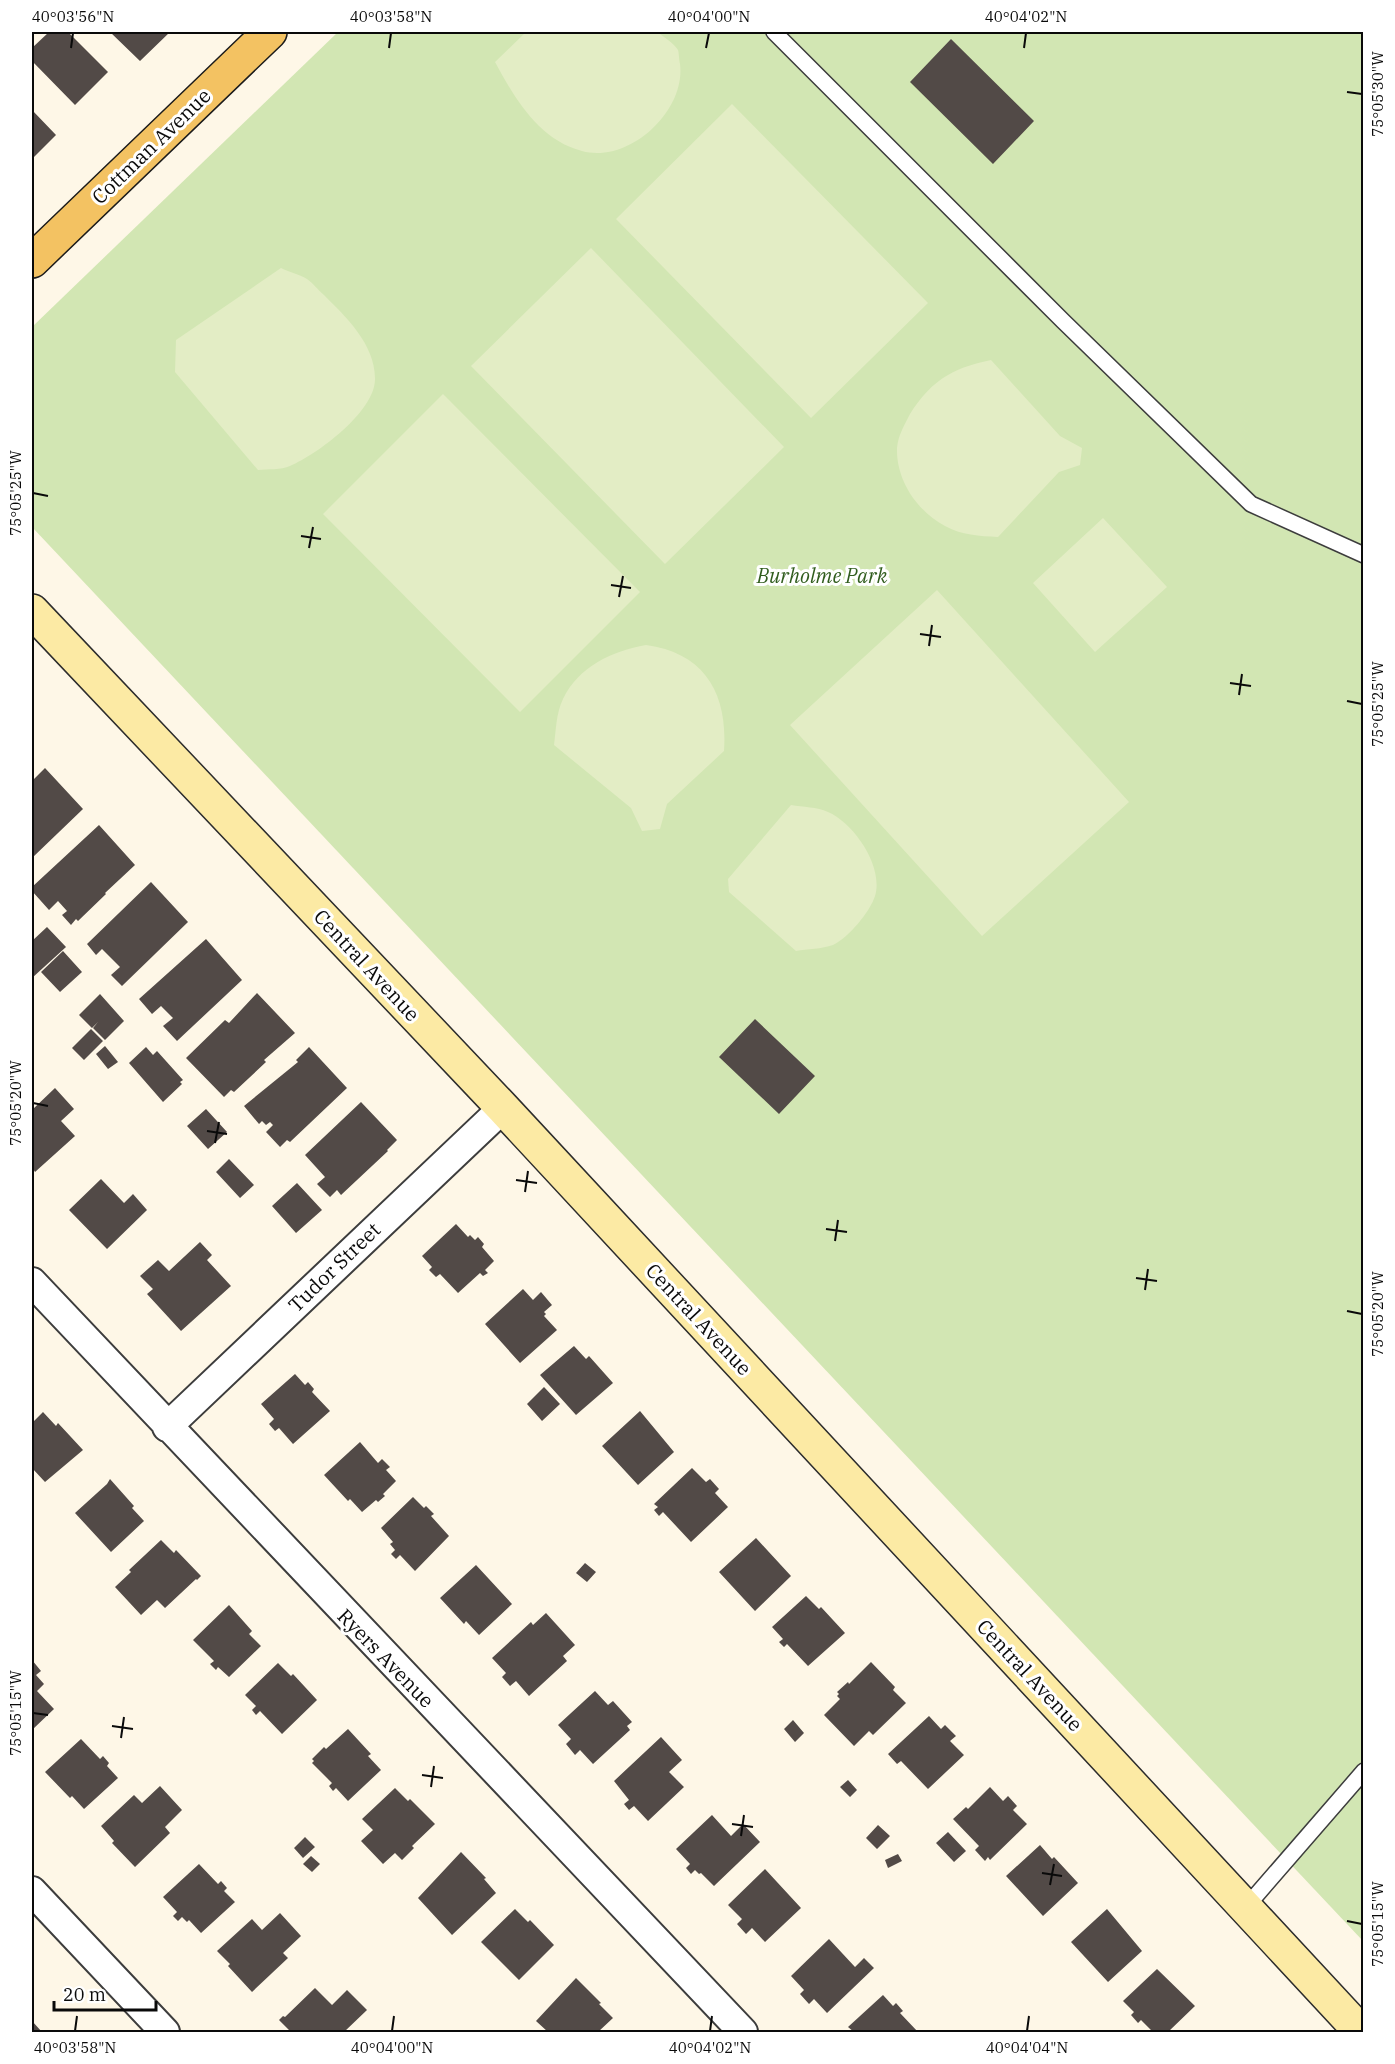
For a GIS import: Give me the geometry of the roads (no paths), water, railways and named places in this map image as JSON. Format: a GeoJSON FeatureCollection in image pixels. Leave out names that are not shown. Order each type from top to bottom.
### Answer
{"type":"FeatureCollection","features":[{"type":"Feature","properties":{"kind":"main road","name":"Cottman Avenue"},"geometry":{"type":"LineString","coordinates":[[32,261],[270,32]]}},
{"type":"Feature","properties":{"kind":"main road","name":"Central Avenue"},"geometry":{"type":"LineString","coordinates":[[32,611],[503,1108],[1361,2032]]}},
{"type":"Feature","properties":{"kind":"street","name":"Tudor Street"},"geometry":{"type":"LineString","coordinates":[[167,1427],[503,1108]]}},
{"type":"Feature","properties":{"kind":"street","name":"Ryers Avenue"},"geometry":{"type":"LineString","coordinates":[[32,1282],[742,2032]]}},
{"type":"Feature","properties":{"kind":"street"},"geometry":{"type":"LineString","coordinates":[[32,1891],[165,2032]]}},
{"type":"Feature","properties":{"kind":"lane"},"geometry":{"type":"LineString","coordinates":[[774,32],[985,240],[1063,321],[1251,504],[1364,555]]}},
{"type":"Feature","properties":{"kind":"lane"},"geometry":{"type":"LineString","coordinates":[[1246,1907],[1364,1771]]}},
{"type":"Feature","properties":{"kind":"park label","name":"Burholme Park"},"geometry":{"type":"Point","coordinates":[822,575]}}]}
